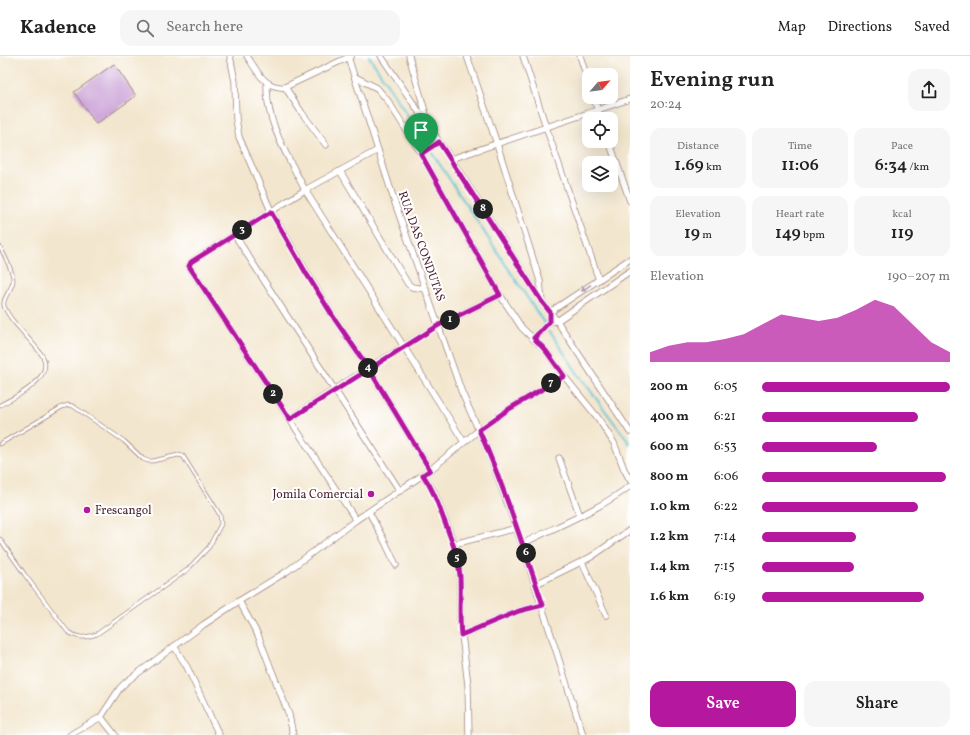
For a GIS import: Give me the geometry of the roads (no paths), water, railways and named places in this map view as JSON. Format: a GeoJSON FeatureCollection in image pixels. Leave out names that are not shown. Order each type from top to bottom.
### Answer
{"type":"FeatureCollection","features":[{"type":"Feature","properties":{"kind":"street"},"geometry":{"type":"LineString","coordinates":[[230,56],[235,82],[236,119],[239,137],[271,212],[334,318],[369,369],[430,470]]}},
{"type":"Feature","properties":{"kind":"street"},"geometry":{"type":"LineString","coordinates":[[247,56],[267,83],[280,88],[349,56]]}},
{"type":"Feature","properties":{"kind":"street","name":"RUA DAS CONDUTAS"},"geometry":{"type":"LineString","coordinates":[[349,56],[395,203],[462,393],[489,453],[517,528],[543,605],[583,735]]}},
{"type":"Feature","properties":{"kind":"street"},"geometry":{"type":"LineString","coordinates":[[381,56],[451,159],[542,302],[557,321],[630,432]]}},
{"type":"Feature","properties":{"kind":"street"},"geometry":{"type":"LineString","coordinates":[[409,56],[431,131]]}},
{"type":"Feature","properties":{"kind":"street"},"geometry":{"type":"LineString","coordinates":[[467,56],[497,144],[540,281],[542,302]]}},
{"type":"Feature","properties":{"kind":"street"},"geometry":{"type":"LineString","coordinates":[[523,56],[599,280]]}},
{"type":"Feature","properties":{"kind":"street"},"geometry":{"type":"LineString","coordinates":[[580,56],[584,68]]}},
{"type":"Feature","properties":{"kind":"street"},"geometry":{"type":"LineString","coordinates":[[355,77],[377,88],[388,101],[421,154],[500,295],[522,328],[546,351],[598,418],[614,443],[630,480]]}},
{"type":"Feature","properties":{"kind":"street"},"geometry":{"type":"LineString","coordinates":[[267,83],[268,103],[273,121],[288,157],[305,190],[464,442]]}},
{"type":"Feature","properties":{"kind":"street"},"geometry":{"type":"LineString","coordinates":[[285,87],[326,145]]}},
{"type":"Feature","properties":{"kind":"street"},"geometry":{"type":"LineString","coordinates":[[451,159],[630,99]]}},
{"type":"Feature","properties":{"kind":"street"},"geometry":{"type":"LineString","coordinates":[[596,104],[599,112]]}},
{"type":"Feature","properties":{"kind":"street"},"geometry":{"type":"LineString","coordinates":[[421,154],[439,142]]}},
{"type":"Feature","properties":{"kind":"street"},"geometry":{"type":"LineString","coordinates":[[611,148],[630,201]]}},
{"type":"Feature","properties":{"kind":"street"},"geometry":{"type":"LineString","coordinates":[[356,520],[189,266],[191,262],[305,190],[378,150]]}},
{"type":"Feature","properties":{"kind":"street"},"geometry":{"type":"LineString","coordinates":[[340,171],[408,284],[426,289]]}},
{"type":"Feature","properties":{"kind":"street"},"geometry":{"type":"LineString","coordinates":[[234,234],[400,491]]}},
{"type":"Feature","properties":{"kind":"street"},"geometry":{"type":"LineString","coordinates":[[550,312],[630,259]]}},
{"type":"Feature","properties":{"kind":"street"},"geometry":{"type":"LineString","coordinates":[[550,321],[557,321],[630,271]]}},
{"type":"Feature","properties":{"kind":"street"},"geometry":{"type":"LineString","coordinates":[[290,419],[439,325],[500,295]]}},
{"type":"Feature","properties":{"kind":"street"},"geometry":{"type":"LineString","coordinates":[[534,338],[550,321],[550,312]]}},
{"type":"Feature","properties":{"kind":"street"},"geometry":{"type":"LineString","coordinates":[[70,735],[101,716],[123,685],[174,646],[239,600],[286,572],[356,520],[430,470],[479,430],[509,409],[564,376]]}},
{"type":"Feature","properties":{"kind":"street"},"geometry":{"type":"LineString","coordinates":[[559,458],[580,516]]}},
{"type":"Feature","properties":{"kind":"street"},"geometry":{"type":"LineString","coordinates":[[423,475],[434,492],[454,544],[460,577],[460,618],[468,684],[469,735]]}},
{"type":"Feature","properties":{"kind":"street"},"geometry":{"type":"LineString","coordinates":[[522,544],[612,500],[630,486]]}},
{"type":"Feature","properties":{"kind":"street"},"geometry":{"type":"LineString","coordinates":[[369,512],[396,565]]}},
{"type":"Feature","properties":{"kind":"street"},"geometry":{"type":"LineString","coordinates":[[454,544],[517,528]]}},
{"type":"Feature","properties":{"kind":"street"},"geometry":{"type":"LineString","coordinates":[[536,584],[591,558],[630,530]]}},
{"type":"Feature","properties":{"kind":"street"},"geometry":{"type":"LineString","coordinates":[[582,562],[606,615]]}},
{"type":"Feature","properties":{"kind":"street"},"geometry":{"type":"LineString","coordinates":[[239,600],[258,635],[289,715],[293,735]]}},
{"type":"Feature","properties":{"kind":"street"},"geometry":{"type":"LineString","coordinates":[[461,635],[519,611],[543,605]]}},
{"type":"Feature","properties":{"kind":"street"},"geometry":{"type":"LineString","coordinates":[[174,646],[187,667],[218,735]]}},
{"type":"Feature","properties":{"kind":"street"},"geometry":{"type":"LineString","coordinates":[[101,716],[115,735]]}},
{"type":"Feature","properties":{"kind":"lane"},"geometry":{"type":"LineString","coordinates":[[0,247],[13,279],[11,289],[5,298],[5,308],[14,322],[43,358],[45,364],[41,376],[31,387],[22,394],[0,405]]}},
{"type":"Feature","properties":{"kind":"lane"},"geometry":{"type":"LineString","coordinates":[[0,444],[62,407],[68,405],[73,406],[124,441],[143,459],[153,461],[178,455],[183,456],[220,515],[222,521],[209,546],[187,570],[97,634],[87,637],[77,637],[68,632],[24,575],[0,539]]}},
{"type":"Feature","properties":{"kind":"waterway"},"geometry":{"type":"LineString","coordinates":[[369,56],[424,141]]}},
{"type":"Feature","properties":{"kind":"waterway"},"geometry":{"type":"LineString","coordinates":[[431,151],[544,323]]}},
{"type":"Feature","properties":{"kind":"waterway"},"geometry":{"type":"LineString","coordinates":[[550,332],[578,374],[630,444]]}},
{"type":"Feature","properties":{"kind":"place","name":"Jomila Comercial"},"geometry":{"type":"Point","coordinates":[371,494]}},
{"type":"Feature","properties":{"kind":"place","name":"Frescangol"},"geometry":{"type":"Point","coordinates":[87,510]}}]}
